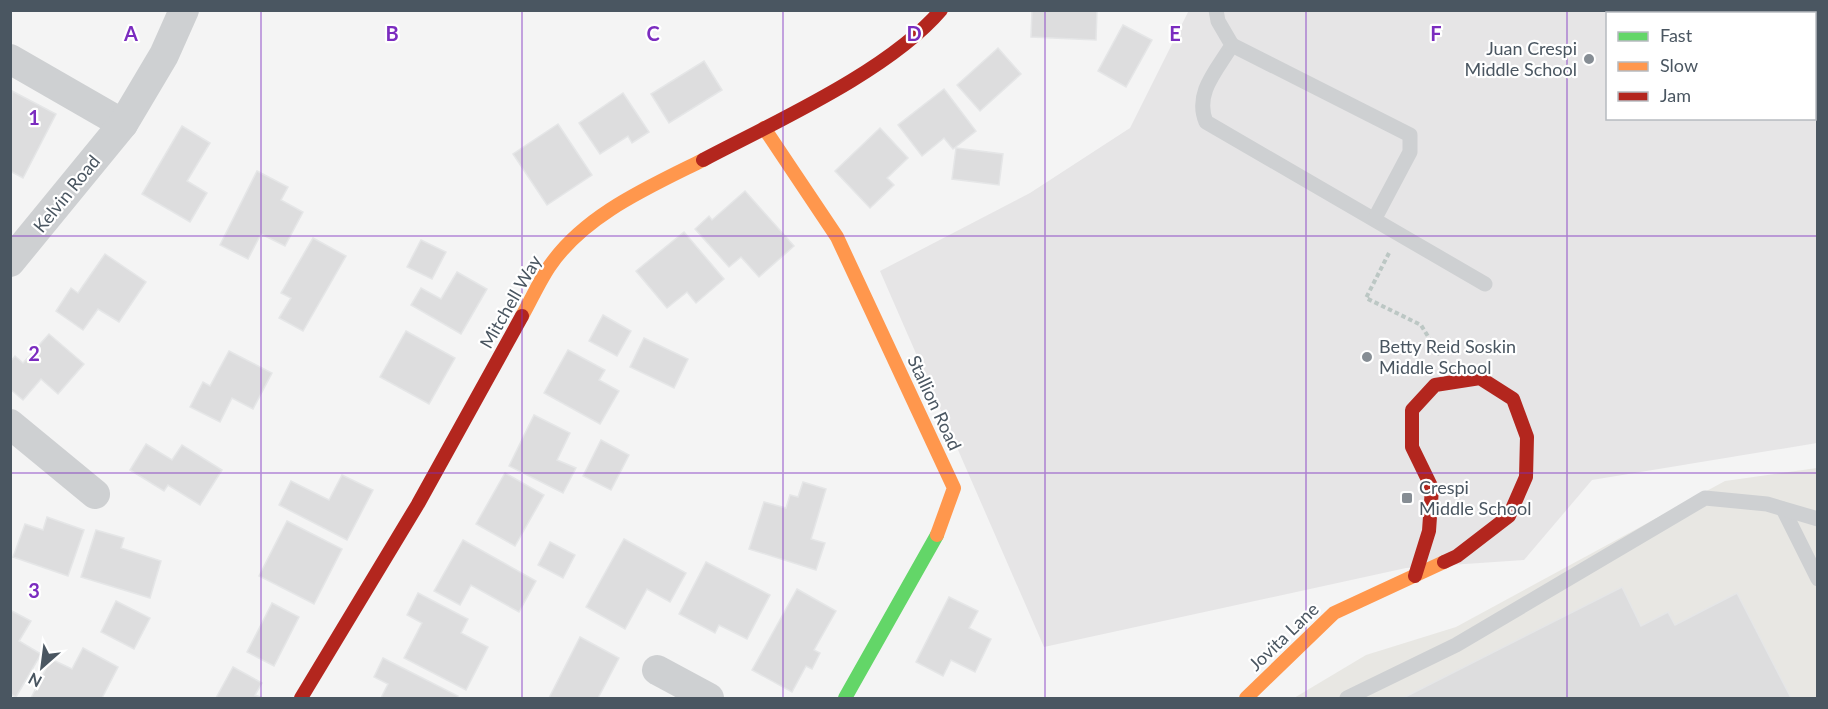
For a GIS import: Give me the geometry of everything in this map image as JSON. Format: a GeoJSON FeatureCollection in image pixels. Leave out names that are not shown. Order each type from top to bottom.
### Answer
{"type":"FeatureCollection","features":[{"type":"Feature","properties":{"kind":"street","name":"Kelvin Road"},"geometry":{"type":"LineString","coordinates":[[13,255],[123,124],[164,55],[184,10]]}},
{"type":"Feature","properties":{"kind":"street","name":"Mitchell Way"},"geometry":{"type":"LineString","coordinates":[[302,699],[418,504],[550,266],[586,227],[651,187],[867,71],[930,23],[941,10]]}},
{"type":"Feature","properties":{"kind":"street"},"geometry":{"type":"LineString","coordinates":[[10,59],[123,124]]}},
{"type":"Feature","properties":{"kind":"street","name":"Stallion Road"},"geometry":{"type":"LineString","coordinates":[[764,128],[837,237],[954,488],[941,528],[846,699]]}},
{"type":"Feature","properties":{"kind":"street","name":"Jovita Lane"},"geometry":{"type":"LineString","coordinates":[[1246,699],[1334,614],[1416,576],[1457,556],[1509,516],[1526,477],[1527,437],[1513,399],[1480,378],[1435,385],[1412,410],[1412,447],[1432,488],[1429,531],[1416,576]]}},
{"type":"Feature","properties":{"kind":"street"},"geometry":{"type":"LineString","coordinates":[[10,424],[95,494]]}},
{"type":"Feature","properties":{"kind":"street"},"geometry":{"type":"LineString","coordinates":[[657,670],[709,699]]}},
{"type":"Feature","properties":{"kind":"lane"},"geometry":{"type":"LineString","coordinates":[[1216,10],[1218,21],[1232,45],[1410,135],[1410,152],[1375,218]]}},
{"type":"Feature","properties":{"kind":"lane"},"geometry":{"type":"LineString","coordinates":[[1232,45],[1202,94],[1201,109],[1206,122],[1375,218],[1485,284]]}},
{"type":"Feature","properties":{"kind":"lane"},"geometry":{"type":"LineString","coordinates":[[1347,699],[1456,645],[1705,498],[1767,504],[1818,519]]}},
{"type":"Feature","properties":{"kind":"lane"},"geometry":{"type":"LineString","coordinates":[[1783,509],[1818,579]]}},
{"type":"Feature","properties":{"kind":"path"},"geometry":{"type":"LineString","coordinates":[[1378,276],[1366,298],[1421,325],[1439,352],[1449,382]]}},
{"type":"Feature","properties":{"kind":"shaded area","name":"Betty Reid Soskin Middle School"},"geometry":{"type":"Polygon","coordinates":[[[1192,11],[1817,11],[1817,443],[1592,480],[1524,560],[1406,568],[1044,647],[880,271],[1030,193],[1130,128],[1188,12],[1192,11]]]}},
{"type":"Feature","properties":{"kind":"shaded area"},"geometry":{"type":"Polygon","coordinates":[[[1817,468],[1817,698],[1294,698],[1366,655],[1456,627],[1725,481],[1817,468]]]}},
{"type":"Feature","properties":{"kind":"building"},"geometry":{"type":"Polygon","coordinates":[[[1032,10],[1097,10],[1096,40],[1031,37],[1032,10]]]}},
{"type":"Feature","properties":{"kind":"building"},"geometry":{"type":"Polygon","coordinates":[[[1123,25],[1152,40],[1126,87],[1098,71],[1123,25]]]}},
{"type":"Feature","properties":{"kind":"building"},"geometry":{"type":"Polygon","coordinates":[[[998,48],[1021,74],[980,111],[957,85],[998,48]]]}},
{"type":"Feature","properties":{"kind":"building"},"geometry":{"type":"Polygon","coordinates":[[[704,61],[722,90],[669,123],[651,94],[704,61]]]}},
{"type":"Feature","properties":{"kind":"building"},"geometry":{"type":"Polygon","coordinates":[[[944,89],[976,131],[953,149],[944,138],[922,156],[898,125],[944,89]]]}},
{"type":"Feature","properties":{"kind":"building"},"geometry":{"type":"Polygon","coordinates":[[[12,91],[56,114],[23,178],[10,171],[12,91]]]}},
{"type":"Feature","properties":{"kind":"building"},"geometry":{"type":"Polygon","coordinates":[[[623,93],[649,132],[632,143],[628,136],[600,154],[579,123],[623,93]]]}},
{"type":"Feature","properties":{"kind":"building"},"geometry":{"type":"Polygon","coordinates":[[[558,124],[592,175],[547,205],[513,154],[558,124]]]}},
{"type":"Feature","properties":{"kind":"building"},"geometry":{"type":"Polygon","coordinates":[[[182,126],[210,143],[187,181],[207,193],[190,222],[142,194],[182,126]]]}},
{"type":"Feature","properties":{"kind":"building"},"geometry":{"type":"Polygon","coordinates":[[[880,128],[908,158],[887,178],[894,185],[870,208],[835,171],[880,128]]]}},
{"type":"Feature","properties":{"kind":"building"},"geometry":{"type":"Polygon","coordinates":[[[956,148],[1003,154],[999,185],[952,179],[956,148]]]}},
{"type":"Feature","properties":{"kind":"building"},"geometry":{"type":"Polygon","coordinates":[[[257,171],[288,187],[281,200],[303,212],[285,246],[261,234],[248,259],[220,245],[257,171]]]}},
{"type":"Feature","properties":{"kind":"building"},"geometry":{"type":"Polygon","coordinates":[[[745,191],[794,246],[759,277],[741,257],[729,267],[695,229],[709,216],[712,220],[745,191]]]}},
{"type":"Feature","properties":{"kind":"building"},"geometry":{"type":"Polygon","coordinates":[[[684,232],[724,279],[696,303],[687,292],[667,308],[636,271],[684,232]]]}},
{"type":"Feature","properties":{"kind":"building"},"geometry":{"type":"Polygon","coordinates":[[[313,238],[346,256],[303,331],[279,318],[291,298],[281,293],[313,238]]]}},
{"type":"Feature","properties":{"kind":"building"},"geometry":{"type":"Polygon","coordinates":[[[421,240],[446,252],[432,279],[407,267],[421,240]]]}},
{"type":"Feature","properties":{"kind":"building"},"geometry":{"type":"Polygon","coordinates":[[[105,254],[146,282],[119,322],[98,309],[83,330],[56,311],[71,288],[78,293],[105,254]]]}},
{"type":"Feature","properties":{"kind":"building"},"geometry":{"type":"Polygon","coordinates":[[[457,272],[487,289],[461,334],[411,305],[421,288],[441,299],[457,272]]]}},
{"type":"Feature","properties":{"kind":"building"},"geometry":{"type":"Polygon","coordinates":[[[603,315],[631,331],[617,356],[589,341],[603,315]]]}},
{"type":"Feature","properties":{"kind":"building"},"geometry":{"type":"Polygon","coordinates":[[[406,331],[455,358],[429,404],[380,377],[406,331]]]}},
{"type":"Feature","properties":{"kind":"building"},"geometry":{"type":"Polygon","coordinates":[[[49,334],[84,364],[58,394],[41,379],[23,400],[10,389],[10,362],[15,356],[23,363],[49,334]]]}},
{"type":"Feature","properties":{"kind":"building"},"geometry":{"type":"Polygon","coordinates":[[[644,338],[688,359],[674,388],[630,367],[644,338]]]}},
{"type":"Feature","properties":{"kind":"building"},"geometry":{"type":"Polygon","coordinates":[[[568,350],[605,370],[599,380],[619,391],[600,424],[544,393],[568,350]]]}},
{"type":"Feature","properties":{"kind":"building"},"geometry":{"type":"Polygon","coordinates":[[[229,351],[272,373],[253,409],[232,398],[220,422],[190,407],[203,382],[210,386],[229,351]]]}},
{"type":"Feature","properties":{"kind":"building"},"geometry":{"type":"Polygon","coordinates":[[[534,415],[570,433],[557,460],[576,468],[563,493],[509,466],[534,415]]]}},
{"type":"Feature","properties":{"kind":"building"},"geometry":{"type":"Polygon","coordinates":[[[601,440],[629,455],[611,490],[583,476],[601,440]]]}},
{"type":"Feature","properties":{"kind":"building"},"geometry":{"type":"Polygon","coordinates":[[[146,444],[172,460],[182,445],[222,470],[200,505],[168,485],[164,491],[130,470],[146,444]]]}},
{"type":"Feature","properties":{"kind":"building"},"geometry":{"type":"Polygon","coordinates":[[[505,473],[544,495],[515,546],[476,524],[505,473]]]}},
{"type":"Feature","properties":{"kind":"building"},"geometry":{"type":"Polygon","coordinates":[[[342,475],[373,490],[347,540],[279,505],[291,481],[329,500],[342,475]]]}},
{"type":"Feature","properties":{"kind":"building"},"geometry":{"type":"Polygon","coordinates":[[[803,482],[826,489],[811,539],[825,543],[816,570],[749,549],[764,502],[786,508],[790,495],[798,497],[803,482]]]}},
{"type":"Feature","properties":{"kind":"building"},"geometry":{"type":"Polygon","coordinates":[[[47,517],[84,530],[68,576],[13,557],[25,524],[43,530],[47,517]]]}},
{"type":"Feature","properties":{"kind":"building"},"geometry":{"type":"Polygon","coordinates":[[[287,521],[342,549],[314,604],[259,576],[287,521]]]}},
{"type":"Feature","properties":{"kind":"building"},"geometry":{"type":"Polygon","coordinates":[[[96,530],[124,538],[121,548],[161,561],[150,598],[81,577],[96,530]]]}},
{"type":"Feature","properties":{"kind":"building"},"geometry":{"type":"Polygon","coordinates":[[[624,539],[686,573],[670,602],[647,589],[625,629],[586,607],[624,539]]]}},
{"type":"Feature","properties":{"kind":"building"},"geometry":{"type":"Polygon","coordinates":[[[463,540],[536,581],[519,612],[471,585],[460,605],[434,591],[463,540]]]}},
{"type":"Feature","properties":{"kind":"building"},"geometry":{"type":"Polygon","coordinates":[[[550,542],[575,555],[563,578],[538,565],[550,542]]]}},
{"type":"Feature","properties":{"kind":"building"},"geometry":{"type":"Polygon","coordinates":[[[706,562],[770,595],[747,639],[719,625],[715,633],[679,614],[706,562]]]}},
{"type":"Feature","properties":{"kind":"building"},"geometry":{"type":"Polygon","coordinates":[[[1622,587],[1641,626],[1668,612],[1675,625],[1737,593],[1791,698],[1403,698],[1622,587]]]}},
{"type":"Feature","properties":{"kind":"building"},"geometry":{"type":"Polygon","coordinates":[[[797,589],[836,611],[814,650],[820,653],[812,669],[806,666],[792,692],[752,670],[797,589]]]}},
{"type":"Feature","properties":{"kind":"building"},"geometry":{"type":"Polygon","coordinates":[[[418,593],[468,619],[461,633],[488,647],[466,690],[404,658],[422,623],[407,615],[418,593]]]}},
{"type":"Feature","properties":{"kind":"building"},"geometry":{"type":"Polygon","coordinates":[[[949,597],[978,611],[969,628],[991,639],[975,672],[951,660],[943,676],[916,662],[949,597]]]}},
{"type":"Feature","properties":{"kind":"building"},"geometry":{"type":"Polygon","coordinates":[[[116,601],[150,618],[134,649],[101,632],[116,601]]]}},
{"type":"Feature","properties":{"kind":"building"},"geometry":{"type":"Polygon","coordinates":[[[272,603],[299,617],[274,666],[247,652],[272,603]]]}},
{"type":"Feature","properties":{"kind":"building"},"geometry":{"type":"Polygon","coordinates":[[[10,610],[31,621],[19,641],[41,654],[16,697],[10,694],[10,610]]]}},
{"type":"Feature","properties":{"kind":"building"},"geometry":{"type":"Polygon","coordinates":[[[580,637],[619,658],[598,698],[549,698],[580,637]]]}},
{"type":"Feature","properties":{"kind":"building"},"geometry":{"type":"Polygon","coordinates":[[[83,648],[118,667],[102,698],[31,698],[51,659],[72,669],[83,648]]]}},
{"type":"Feature","properties":{"kind":"building"},"geometry":{"type":"Polygon","coordinates":[[[383,658],[458,696],[457,698],[381,698],[388,684],[374,677],[383,658]]]}},
{"type":"Feature","properties":{"kind":"building"},"geometry":{"type":"Polygon","coordinates":[[[233,667],[262,683],[255,695],[263,698],[216,698],[233,667]]]}},
{"type":"Feature","properties":{"kind":"traffic: fast"},"geometry":{"type":"LineString","coordinates":[[845,698],[937,535]]}},
{"type":"Feature","properties":{"kind":"traffic: slow"},"geometry":{"type":"LineString","coordinates":[[764,128],[837,237],[954,488],[937,535]]}},
{"type":"Feature","properties":{"kind":"traffic: slow"},"geometry":{"type":"LineString","coordinates":[[522,316],[549,267],[580,232],[619,204],[703,160]]}},
{"type":"Feature","properties":{"kind":"traffic: slow"},"geometry":{"type":"LineString","coordinates":[[1246,698],[1334,613],[1444,562]]}},
{"type":"Feature","properties":{"kind":"traffic: jam"},"geometry":{"type":"LineString","coordinates":[[703,160],[830,94],[862,74],[892,54],[941,10]]}},
{"type":"Feature","properties":{"kind":"traffic: jam"},"geometry":{"type":"LineString","coordinates":[[301,698],[418,504],[522,316]]}},
{"type":"Feature","properties":{"kind":"traffic: jam"},"geometry":{"type":"LineString","coordinates":[[1415,576],[1429,531],[1432,488],[1412,447],[1412,410],[1435,385],[1480,378],[1513,399],[1527,437],[1526,477],[1509,516],[1457,556],[1444,562]]}},
{"type":"Feature","properties":{"kind":"place","name":"Juan Crespi Middle School"},"geometry":{"type":"Point","coordinates":[1589,59]}},
{"type":"Feature","properties":{"kind":"place","name":"Betty Reid Soskin Middle School"},"geometry":{"type":"Point","coordinates":[1367,357]}},
{"type":"Feature","properties":{"kind":"place","name":"Crespi Middle School"},"geometry":{"type":"Point","coordinates":[1407,498]}}]}
